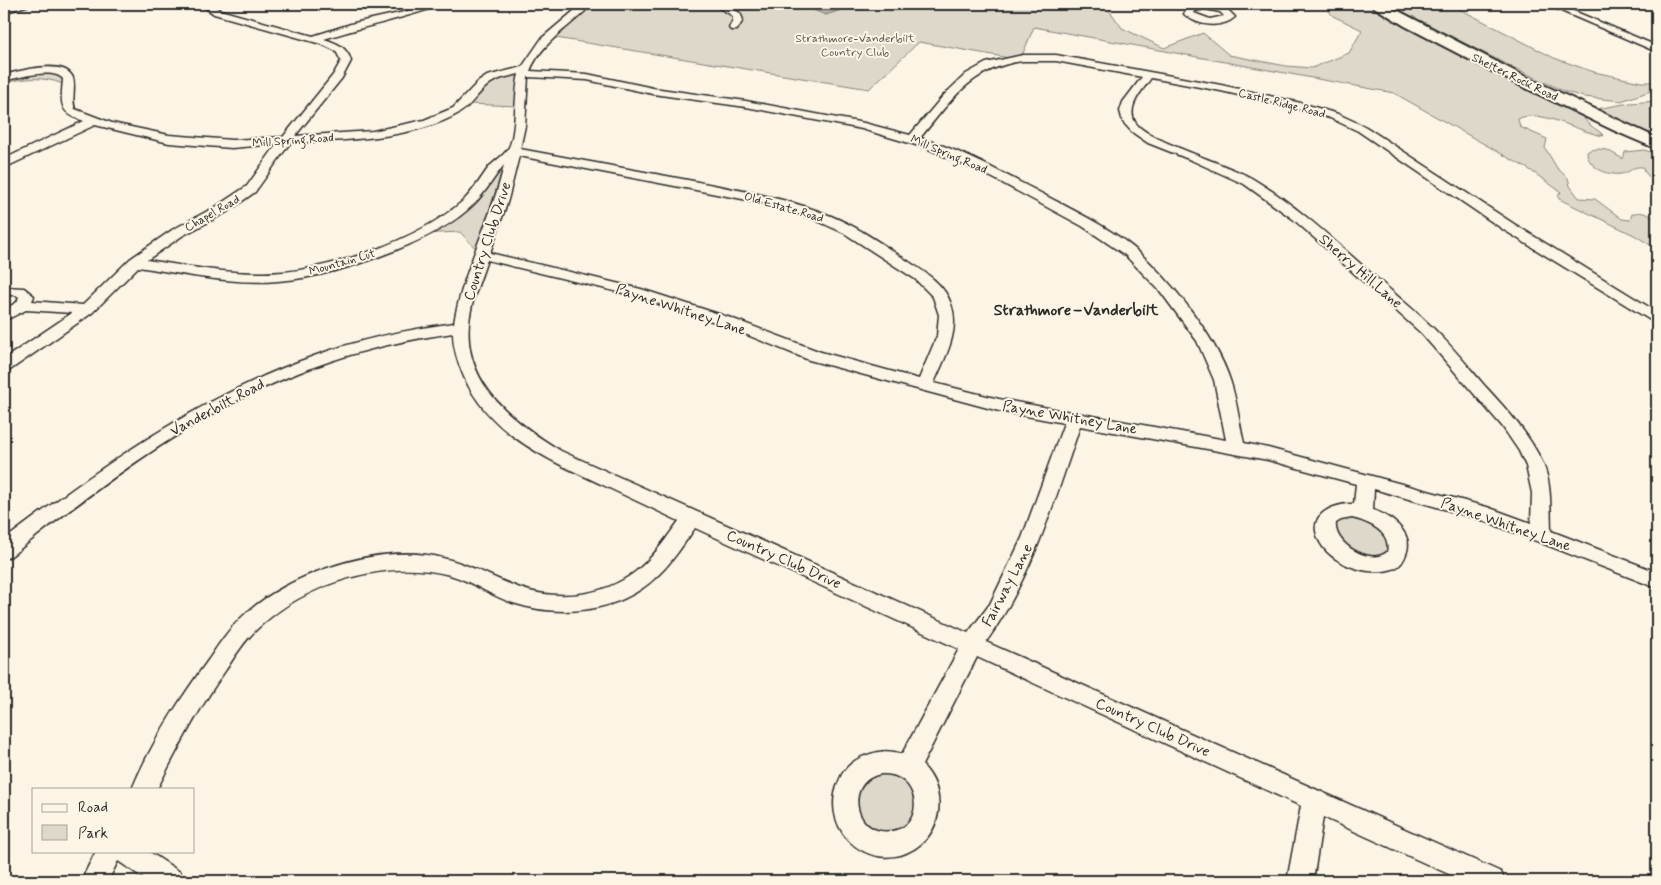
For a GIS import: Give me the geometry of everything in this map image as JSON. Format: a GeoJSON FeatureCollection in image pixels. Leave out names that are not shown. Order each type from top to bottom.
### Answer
{"type":"FeatureCollection","features":[{"type":"Feature","properties":{"kind":"main road","name":"Shelter Rock Road"},"geometry":{"type":"LineString","coordinates":[[1376,4],[1526,83],[1657,144]]}},
{"type":"Feature","properties":{"kind":"street"},"geometry":{"type":"LineString","coordinates":[[4,10],[27,4]]}},
{"type":"Feature","properties":{"kind":"street","name":"Chapel Road"},"geometry":{"type":"LineString","coordinates":[[4,366],[87,310],[135,262],[177,233],[222,209],[251,189],[297,125],[338,76],[346,61],[344,53],[340,49],[314,39],[217,12],[205,4]]}},
{"type":"Feature","properties":{"kind":"street","name":"Chapel Road"},"geometry":{"type":"LineString","coordinates":[[224,4],[244,18]]}},
{"type":"Feature","properties":{"kind":"street"},"geometry":{"type":"LineString","coordinates":[[314,39],[358,25],[407,14],[435,4]]}},
{"type":"Feature","properties":{"kind":"street","name":"Country Club Drive"},"geometry":{"type":"LineString","coordinates":[[586,4],[532,55],[525,72],[519,126],[509,175],[469,287],[461,327],[462,349],[475,385],[494,412],[510,426],[555,456],[1492,881]]}},
{"type":"Feature","properties":{"kind":"street"},"geometry":{"type":"LineString","coordinates":[[717,4],[737,15],[738,20],[734,28]]}},
{"type":"Feature","properties":{"kind":"street"},"geometry":{"type":"LineString","coordinates":[[1550,4],[1657,49]]}},
{"type":"Feature","properties":{"kind":"street","name":"Castle Ridge Road"},"geometry":{"type":"LineString","coordinates":[[913,138],[970,75],[1004,61],[1028,58],[1056,58],[1301,106],[1334,116],[1362,129],[1423,168],[1509,228],[1657,318]]}},
{"type":"Feature","properties":{"kind":"street","name":"Mill Spring Road"},"geometry":{"type":"LineString","coordinates":[[4,78],[32,71],[57,71],[65,74],[68,79],[67,102],[70,110],[79,116],[143,134],[198,142],[232,144],[373,134],[427,124],[457,110],[482,84],[491,78],[525,72],[593,78],[653,91],[746,104],[847,122],[913,138],[952,153],[998,175],[1087,223],[1130,252],[1165,288],[1204,340],[1222,380],[1236,448]]}},
{"type":"Feature","properties":{"kind":"street","name":"Sherry Hill Lane"},"geometry":{"type":"LineString","coordinates":[[1148,75],[1129,102],[1126,111],[1129,122],[1136,130],[1152,141],[1196,157],[1248,181],[1298,216],[1426,330],[1508,422],[1527,449],[1534,466],[1541,493],[1541,535]]}},
{"type":"Feature","properties":{"kind":"street"},"geometry":{"type":"LineString","coordinates":[[4,83],[17,80],[44,79],[63,84],[68,88]]}},
{"type":"Feature","properties":{"kind":"street"},"geometry":{"type":"LineString","coordinates":[[4,164],[94,121]]}},
{"type":"Feature","properties":{"kind":"street","name":"Mountain Cut"},"geometry":{"type":"LineString","coordinates":[[135,262],[193,271],[261,277],[310,272],[352,262],[418,234],[443,221],[478,194],[497,164],[513,151]]}},
{"type":"Feature","properties":{"kind":"street","name":"Old Estate Road"},"geometry":{"type":"LineString","coordinates":[[513,151],[758,198],[799,209],[838,225],[893,258],[930,283],[938,292],[944,304],[947,320],[946,331],[942,346],[924,386]]}},
{"type":"Feature","properties":{"kind":"street","name":"Payne Whitney Lane"},"geometry":{"type":"LineString","coordinates":[[482,255],[636,292],[723,320],[816,356],[924,386],[1000,405],[1268,454],[1366,480],[1487,514],[1657,580]]}},
{"type":"Feature","properties":{"kind":"street"},"geometry":{"type":"LineString","coordinates":[[4,291],[13,290],[24,293],[27,296],[23,305]]}},
{"type":"Feature","properties":{"kind":"street"},"geometry":{"type":"LineString","coordinates":[[4,316],[23,305],[87,310]]}},
{"type":"Feature","properties":{"kind":"street","name":"Vanderbilt Road"},"geometry":{"type":"LineString","coordinates":[[4,552],[106,474],[152,443],[248,388],[319,359],[365,345],[461,327]]}},
{"type":"Feature","properties":{"kind":"street","name":"Fairway Lane"},"geometry":{"type":"LineString","coordinates":[[907,769],[972,645],[997,610],[1032,538],[1074,419]]}},
{"type":"Feature","properties":{"kind":"street"},"geometry":{"type":"LineString","coordinates":[[1363,513],[1366,480]]}},
{"type":"Feature","properties":{"kind":"street"},"geometry":{"type":"LineString","coordinates":[[145,788],[193,699],[248,623],[284,595],[303,585],[336,574],[370,566],[416,563],[448,566],[515,595],[537,601],[560,603],[589,601],[608,596],[634,584],[647,574],[658,563],[692,518]]}},
{"type":"Feature","properties":{"kind":"street"},"geometry":{"type":"LineString","coordinates":[[1300,881],[1314,800]]}},
{"type":"Feature","properties":{"kind":"street"},"geometry":{"type":"LineString","coordinates":[[94,881],[109,852]]}},
{"type":"Feature","properties":{"kind":"street"},"geometry":{"type":"LineString","coordinates":[[128,852],[171,881]]}},
{"type":"Feature","properties":{"kind":"green space","name":"Strathmore-Vanderbilt Country Club"},"geometry":{"type":"Polygon","coordinates":[[[587,4],[1105,4],[1122,28],[1164,48],[1203,33],[1229,55],[1286,66],[1312,68],[1349,53],[1362,30],[1333,16],[1323,4],[1376,4],[1433,36],[1585,111],[1630,103],[1657,101],[1657,144],[1612,124],[1584,118],[1604,136],[1548,118],[1527,116],[1518,119],[1520,127],[1547,139],[1545,148],[1557,168],[1568,178],[1570,186],[1579,198],[1595,199],[1622,219],[1630,220],[1632,214],[1638,212],[1645,213],[1655,219],[1657,221],[1657,249],[1634,235],[1559,199],[1558,196],[1561,192],[1530,170],[1394,93],[1034,27],[1021,58],[1015,59],[919,42],[869,89],[550,37],[587,4]]]}},
{"type":"Feature","properties":{"kind":"green space"},"geometry":{"type":"Polygon","coordinates":[[[1388,4],[1450,4],[1554,58],[1594,72],[1641,82],[1657,82],[1654,90],[1621,101],[1584,97],[1566,92],[1388,4]]]}},
{"type":"Feature","properties":{"kind":"green space"},"geometry":{"type":"Polygon","coordinates":[[[523,70],[518,106],[468,104],[484,84],[523,70]]]}},
{"type":"Feature","properties":{"kind":"green space"},"geometry":{"type":"Polygon","coordinates":[[[20,73],[65,74],[63,84],[56,81],[34,79],[4,83],[4,78],[20,73]]]}},
{"type":"Feature","properties":{"kind":"green space"},"geometry":{"type":"Polygon","coordinates":[[[1598,149],[1607,150],[1623,159],[1625,152],[1644,150],[1650,152],[1653,155],[1652,159],[1657,159],[1657,186],[1644,171],[1643,167],[1635,168],[1625,173],[1613,174],[1595,167],[1588,158],[1587,152],[1598,149]]]}},
{"type":"Feature","properties":{"kind":"green space"},"geometry":{"type":"Polygon","coordinates":[[[513,151],[482,255],[460,232],[418,234],[465,206],[513,151]]]}},
{"type":"Feature","properties":{"kind":"green space"},"geometry":{"type":"Polygon","coordinates":[[[1342,512],[1393,533],[1389,561],[1347,556],[1328,519],[1342,512]]]}},
{"type":"Feature","properties":{"kind":"green space"},"geometry":{"type":"Polygon","coordinates":[[[864,767],[918,778],[919,829],[861,835],[848,785],[864,767]]]}},
{"type":"Feature","properties":{"kind":"shaded area"},"geometry":{"type":"Polygon","coordinates":[[[798,4],[830,4],[844,9],[826,15],[798,4]]]}},
{"type":"Feature","properties":{"kind":"district","name":"Strathmore–Vanderbilt"},"geometry":{"type":"Point","coordinates":[1076,309]}}]}
